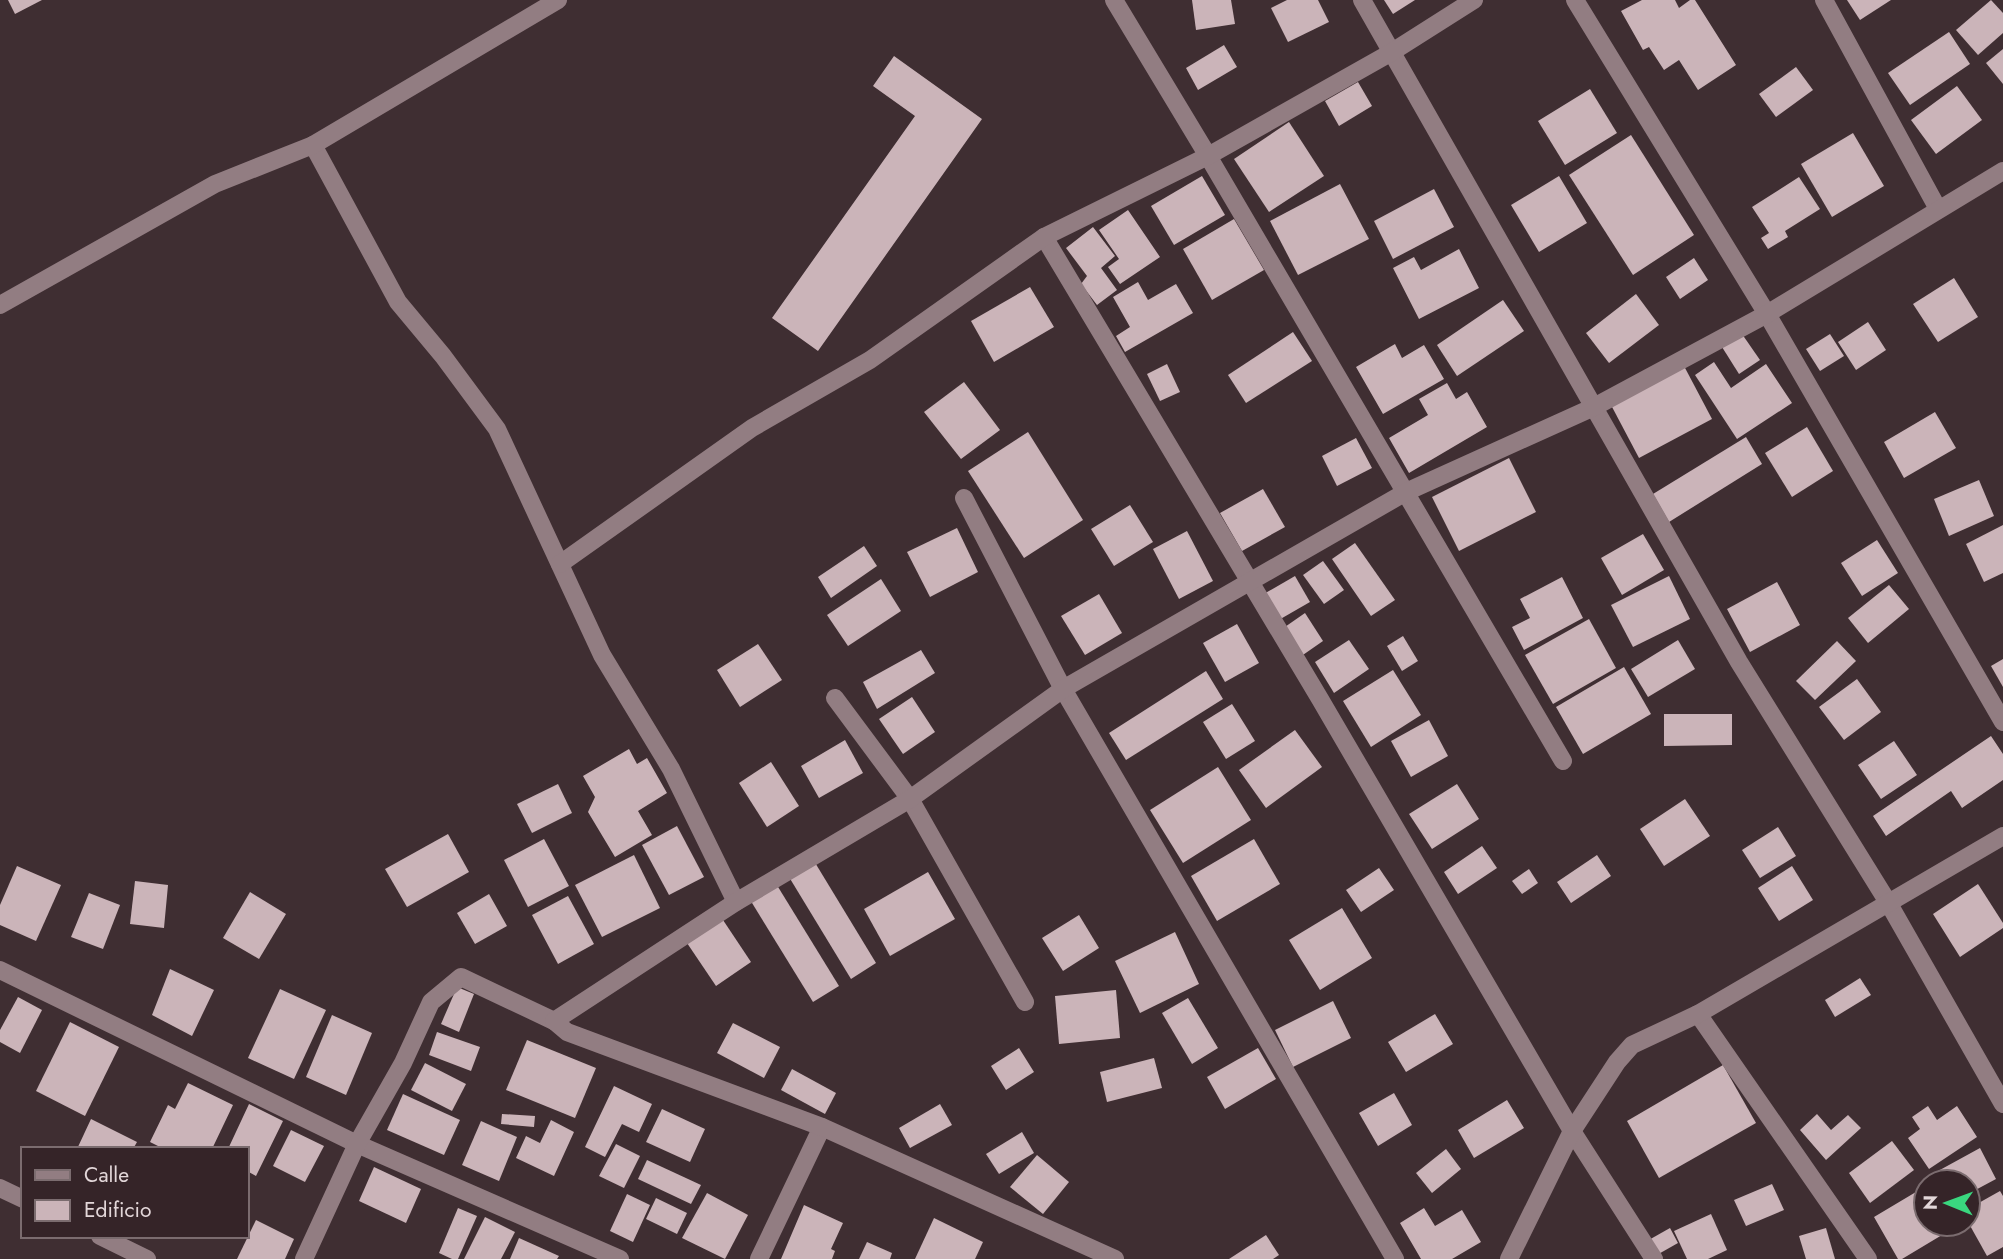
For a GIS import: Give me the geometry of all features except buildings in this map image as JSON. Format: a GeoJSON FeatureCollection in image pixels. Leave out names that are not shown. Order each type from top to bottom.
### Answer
{"type":"FeatureCollection","features":[{"type":"Feature","properties":{"kind":"street"},"geometry":{"type":"LineString","coordinates":[[0,305],[215,184],[313,145],[558,0]]}},
{"type":"Feature","properties":{"kind":"street"},"geometry":{"type":"LineString","coordinates":[[1114,0],[1563,761]]}},
{"type":"Feature","properties":{"kind":"street"},"geometry":{"type":"LineString","coordinates":[[1362,0],[1740,662],[1889,904],[2003,1104]]}},
{"type":"Feature","properties":{"kind":"street"},"geometry":{"type":"LineString","coordinates":[[560,564],[752,428],[870,360],[1044,237],[1208,156],[1392,52],[1474,0]]}},
{"type":"Feature","properties":{"kind":"street"},"geometry":{"type":"LineString","coordinates":[[1575,0],[1767,314],[2003,722]]}},
{"type":"Feature","properties":{"kind":"street"},"geometry":{"type":"LineString","coordinates":[[1824,0],[1938,209]]}},
{"type":"Feature","properties":{"kind":"street"},"geometry":{"type":"LineString","coordinates":[[313,145],[398,302],[443,356],[497,429],[602,655],[671,769],[736,902]]}},
{"type":"Feature","properties":{"kind":"street"},"geometry":{"type":"LineString","coordinates":[[554,1021],[736,902],[910,799],[1063,689],[1406,492],[1594,407],[1767,314],[2003,171]]}},
{"type":"Feature","properties":{"kind":"street"},"geometry":{"type":"LineString","coordinates":[[1044,237],[1320,699],[1572,1131],[1654,1259]]}},
{"type":"Feature","properties":{"kind":"street"},"geometry":{"type":"LineString","coordinates":[[964,498],[1063,689],[1395,1259]]}},
{"type":"Feature","properties":{"kind":"street"},"geometry":{"type":"LineString","coordinates":[[835,698],[910,799],[1025,1002]]}},
{"type":"Feature","properties":{"kind":"street"},"geometry":{"type":"LineString","coordinates":[[1509,1259],[1572,1131],[1617,1062],[1632,1045],[1698,1014],[2003,836]]}},
{"type":"Feature","properties":{"kind":"street"},"geometry":{"type":"LineString","coordinates":[[0,970],[357,1144],[620,1259]]}},
{"type":"Feature","properties":{"kind":"street"},"geometry":{"type":"LineString","coordinates":[[304,1259],[357,1144],[403,1063],[431,1002],[461,977],[554,1021],[567,1032],[822,1127],[1115,1259]]}},
{"type":"Feature","properties":{"kind":"street"},"geometry":{"type":"LineString","coordinates":[[1698,1014],[1868,1259]]}},
{"type":"Feature","properties":{"kind":"street"},"geometry":{"type":"LineString","coordinates":[[759,1259],[822,1127]]}},
{"type":"Feature","properties":{"kind":"street"},"geometry":{"type":"LineString","coordinates":[[0,1188],[21,1198]]}},
{"type":"Feature","properties":{"kind":"street"},"geometry":{"type":"LineString","coordinates":[[104,1238],[147,1259]]}}]}
